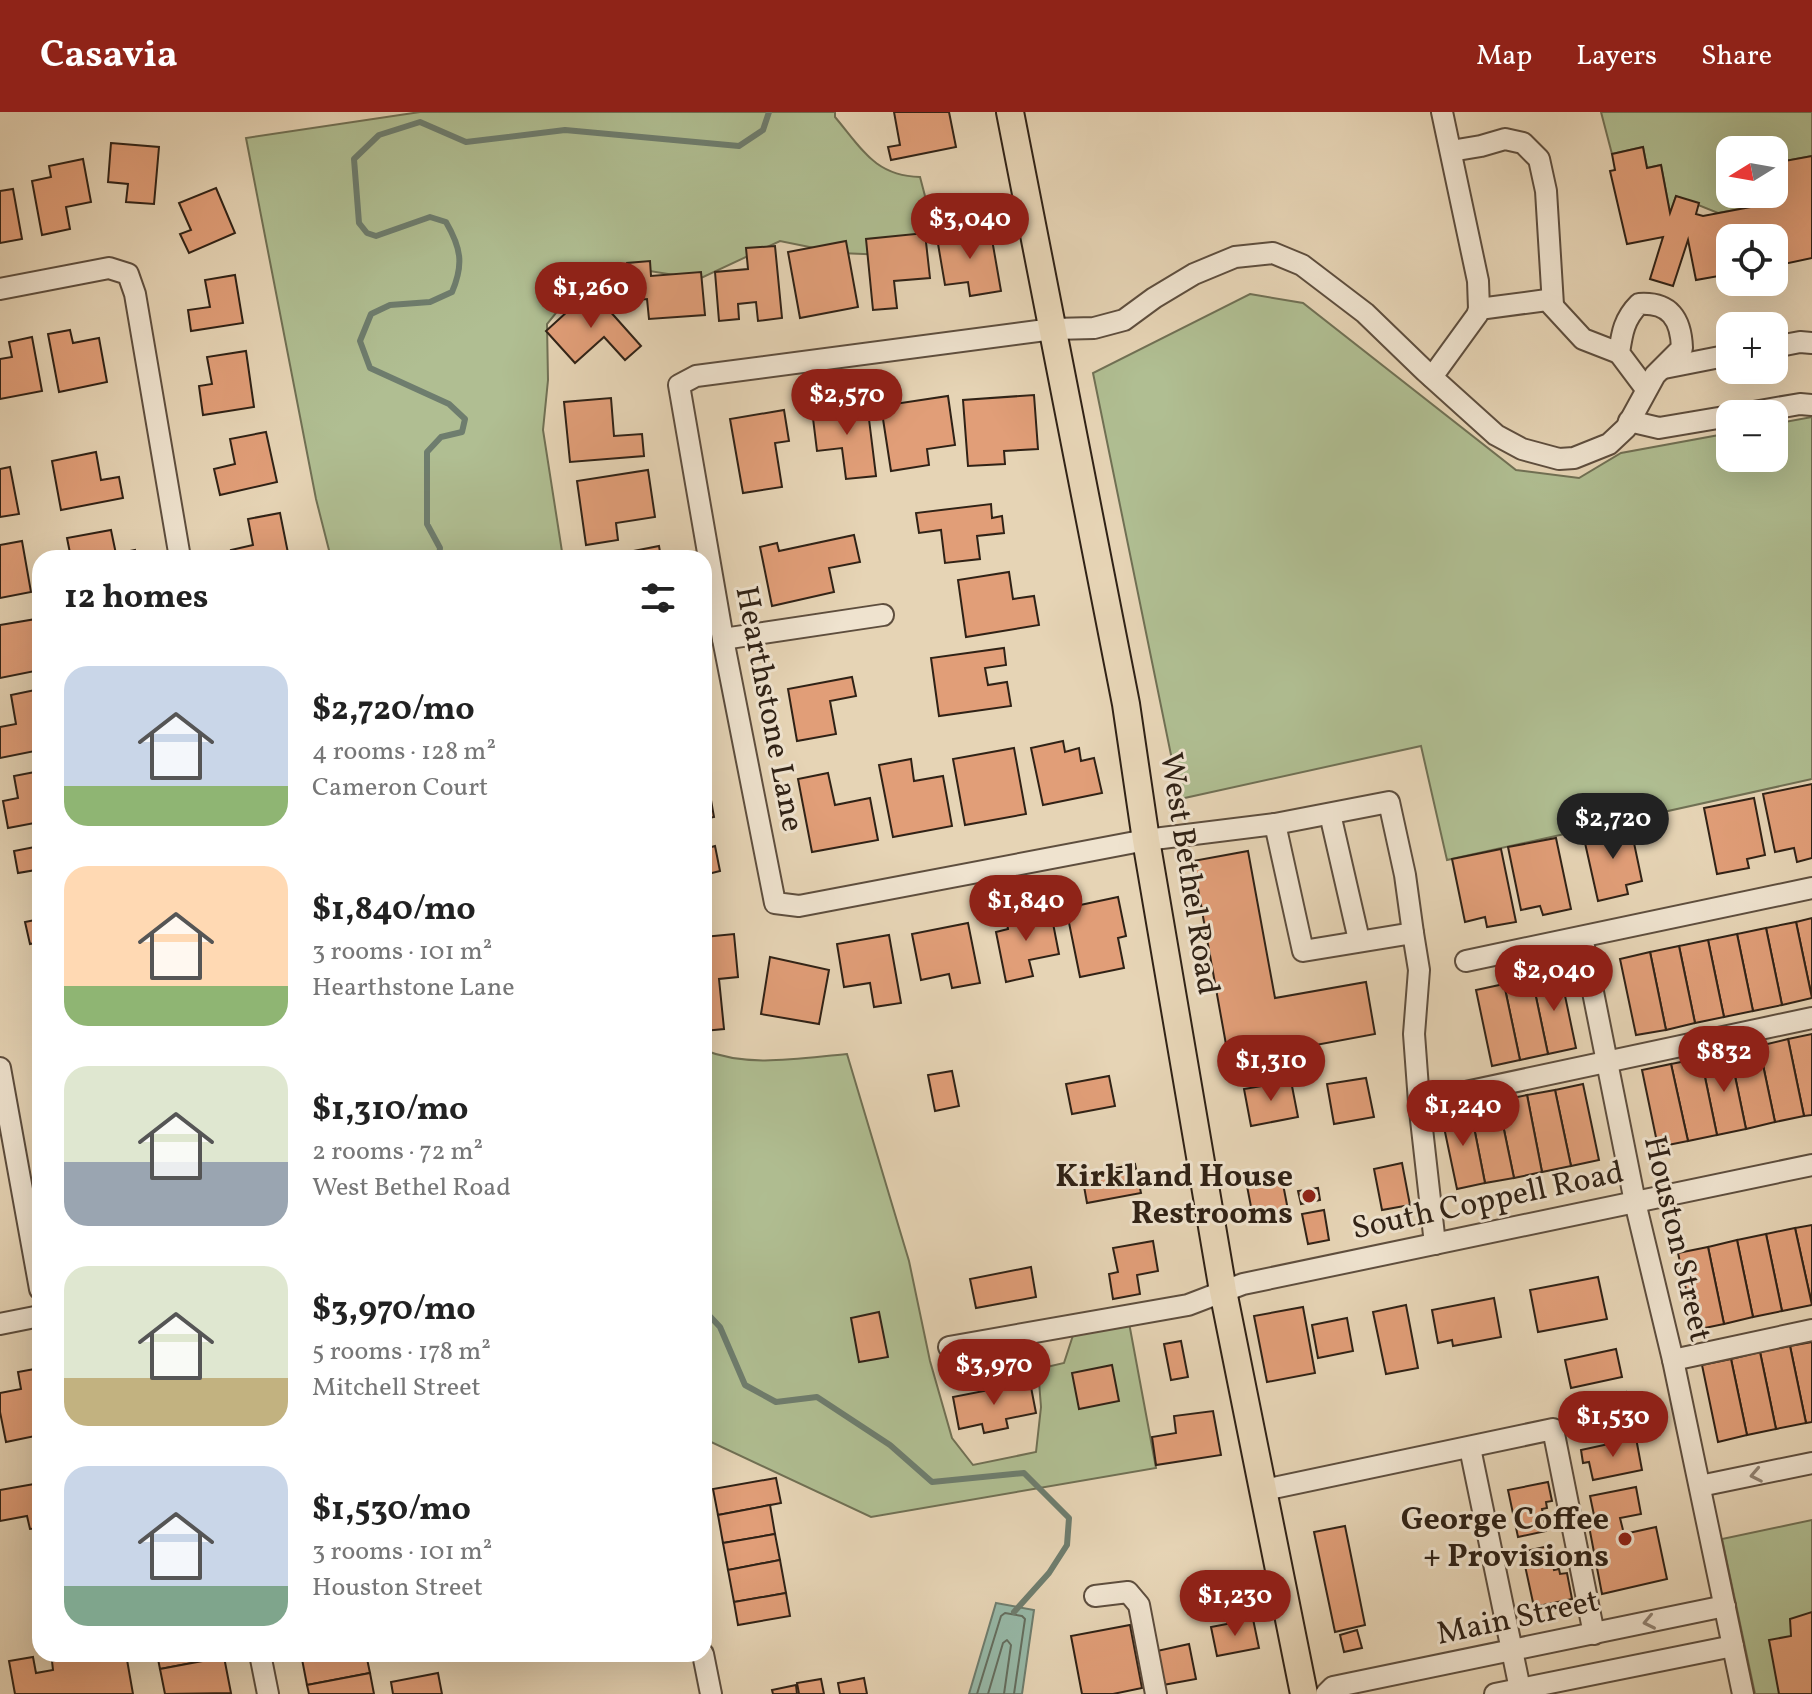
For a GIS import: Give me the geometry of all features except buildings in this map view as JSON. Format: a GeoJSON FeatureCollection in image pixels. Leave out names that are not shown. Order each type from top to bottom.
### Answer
{"type":"FeatureCollection","features":[{"type":"Feature","properties":{"kind":"main road","name":"West Bethel Road"},"geometry":{"type":"LineString","coordinates":[[1010,112],[1126,704],[1146,840],[1223,1291],[1304,1694]]}},
{"type":"Feature","properties":{"kind":"street"},"geometry":{"type":"LineString","coordinates":[[1432,377],[1479,309],[1478,281],[1442,112]]}},
{"type":"Feature","properties":{"kind":"street"},"geometry":{"type":"LineString","coordinates":[[1451,151],[1505,139],[1523,143],[1539,159],[1546,191],[1553,305]]}},
{"type":"Feature","properties":{"kind":"street"},"geometry":{"type":"LineString","coordinates":[[1053,329],[1094,328],[1124,320],[1194,274],[1235,257],[1273,253],[1302,265],[1365,313],[1496,435],[1522,449],[1544,456],[1574,458],[1609,444],[1626,428],[1646,389],[1682,348],[1679,323],[1667,309],[1649,303],[1639,304],[1623,325],[1619,353]]}},
{"type":"Feature","properties":{"kind":"street"},"geometry":{"type":"LineString","coordinates":[[0,289],[109,268],[128,274],[143,337],[179,550]]}},
{"type":"Feature","properties":{"kind":"street"},"geometry":{"type":"LineString","coordinates":[[1479,309],[1547,300],[1583,339],[1619,353],[1646,389]]}},
{"type":"Feature","properties":{"kind":"street","name":"Hearthstone Lane"},"geometry":{"type":"LineString","coordinates":[[708,550],[679,385],[696,376],[1053,329]]}},
{"type":"Feature","properties":{"kind":"street"},"geometry":{"type":"LineString","coordinates":[[1788,344],[1812,343]]}},
{"type":"Feature","properties":{"kind":"street"},"geometry":{"type":"LineString","coordinates":[[1664,368],[1716,358]]}},
{"type":"Feature","properties":{"kind":"street"},"geometry":{"type":"LineString","coordinates":[[1788,406],[1812,405]]}},
{"type":"Feature","properties":{"kind":"street"},"geometry":{"type":"LineString","coordinates":[[1629,421],[1659,428],[1716,418]]}},
{"type":"Feature","properties":{"kind":"street","name":"Hearthstone Lane"},"geometry":{"type":"LineString","coordinates":[[712,576],[775,903],[799,906],[1146,840]]}},
{"type":"Feature","properties":{"kind":"street"},"geometry":{"type":"LineString","coordinates":[[723,639],[883,615]]}},
{"type":"Feature","properties":{"kind":"street"},"geometry":{"type":"LineString","coordinates":[[1146,840],[1275,824],[1389,802],[1405,875],[1419,970],[1414,1034],[1435,1244]]}},
{"type":"Feature","properties":{"kind":"street"},"geometry":{"type":"LineString","coordinates":[[1330,814],[1359,940]]}},
{"type":"Feature","properties":{"kind":"street"},"geometry":{"type":"LineString","coordinates":[[1275,824],[1303,951],[1413,933]]}},
{"type":"Feature","properties":{"kind":"street"},"geometry":{"type":"LineString","coordinates":[[1466,961],[1812,888]]}},
{"type":"Feature","properties":{"kind":"street","name":"Houston Street"},"geometry":{"type":"LineString","coordinates":[[1582,937],[1635,1202],[1673,1360],[1743,1694]]}},
{"type":"Feature","properties":{"kind":"street"},"geometry":{"type":"LineString","coordinates":[[1419,1102],[1812,1018]]}},
{"type":"Feature","properties":{"kind":"street"},"geometry":{"type":"LineString","coordinates":[[0,1068],[32,1245]]}},
{"type":"Feature","properties":{"kind":"street","name":"South Coppell Road"},"geometry":{"type":"LineString","coordinates":[[949,1347],[1188,1305],[1243,1284],[1812,1165]]}},
{"type":"Feature","properties":{"kind":"street"},"geometry":{"type":"LineString","coordinates":[[0,1324],[32,1318]]}},
{"type":"Feature","properties":{"kind":"street"},"geometry":{"type":"LineString","coordinates":[[1673,1360],[1812,1330]]}},
{"type":"Feature","properties":{"kind":"street"},"geometry":{"type":"LineString","coordinates":[[1264,1490],[1553,1429],[1594,1634]]}},
{"type":"Feature","properties":{"kind":"street"},"geometry":{"type":"LineString","coordinates":[[1470,1448],[1520,1689]]}},
{"type":"Feature","properties":{"kind":"street"},"geometry":{"type":"LineString","coordinates":[[1700,1486],[1812,1463]]}},
{"type":"Feature","properties":{"kind":"street"},"geometry":{"type":"LineString","coordinates":[[1095,1596],[1128,1592],[1139,1605],[1156,1694]]}},
{"type":"Feature","properties":{"kind":"street","name":"Main Street"},"geometry":{"type":"LineString","coordinates":[[1326,1694],[1333,1687],[1725,1606]]}},
{"type":"Feature","properties":{"kind":"street"},"geometry":{"type":"LineString","coordinates":[[1495,1694],[1733,1646]]}},
{"type":"Feature","properties":{"kind":"street"},"geometry":{"type":"LineString","coordinates":[[262,1662],[268,1694]]}},
{"type":"Feature","properties":{"kind":"street"},"geometry":{"type":"LineString","coordinates":[[705,1662],[711,1694]]}},
{"type":"Feature","properties":{"kind":"shaded area"},"geometry":{"type":"Polygon","coordinates":[[[420,112],[835,112],[835,117],[862,150],[880,166],[892,172],[920,177],[925,196],[915,221],[919,249],[888,255],[839,253],[780,241],[699,279],[625,267],[576,288],[547,324],[548,380],[543,430],[562,550],[329,550],[316,499],[246,138],[420,112]]]}},
{"type":"Feature","properties":{"kind":"shaded area"},"geometry":{"type":"Polygon","coordinates":[[[1601,112],[1812,112],[1812,156],[1788,160],[1788,136],[1716,136],[1716,208],[1746,208],[1718,213],[1676,196],[1670,213],[1661,165],[1647,168],[1643,147],[1612,154],[1601,112]]]}},
{"type":"Feature","properties":{"kind":"shaded area"},"geometry":{"type":"Polygon","coordinates":[[[1250,294],[1303,303],[1516,470],[1579,478],[1621,453],[1716,436],[1716,472],[1788,472],[1788,421],[1812,417],[1812,779],[1447,860],[1421,746],[1180,799],[1093,373],[1250,294]]]}},
{"type":"Feature","properties":{"kind":"shaded area"},"geometry":{"type":"Polygon","coordinates":[[[712,1053],[756,1060],[847,1054],[909,1261],[930,1361],[952,1438],[973,1465],[1036,1452],[1041,1407],[1038,1369],[1064,1363],[1077,1323],[1127,1312],[1156,1468],[871,1517],[712,1442],[712,1053]]]}},
{"type":"Feature","properties":{"kind":"shaded area"},"geometry":{"type":"Polygon","coordinates":[[[1812,1520],[1812,1694],[1755,1694],[1722,1539],[1812,1520]]]}},
{"type":"Feature","properties":{"kind":"water"},"geometry":{"type":"Polygon","coordinates":[[[996,1603],[1034,1610],[1022,1694],[969,1694],[996,1603]]]}},
{"type":"Feature","properties":{"kind":"waterway"},"geometry":{"type":"LineString","coordinates":[[440,550],[427,524],[427,452],[441,437],[462,432],[465,419],[449,404],[370,368],[360,341],[371,314],[390,305],[430,302],[452,292],[458,273],[458,248],[446,222],[430,217],[376,236],[367,233],[359,223],[354,159],[379,135],[420,122],[466,142],[565,130],[739,146],[763,130],[769,112]]}},
{"type":"Feature","properties":{"kind":"waterway"},"geometry":{"type":"LineString","coordinates":[[712,1318],[720,1327],[745,1385],[776,1402],[817,1397],[890,1445],[932,1482],[1024,1473],[1069,1518],[1067,1545],[1049,1573],[1014,1612]]}},
{"type":"Feature","properties":{"kind":"place","name":"Kirkland House Restrooms"},"geometry":{"type":"Point","coordinates":[1309,1196]}},
{"type":"Feature","properties":{"kind":"place","name":"George Coffee + Provisions"},"geometry":{"type":"Point","coordinates":[1625,1539]}}]}
